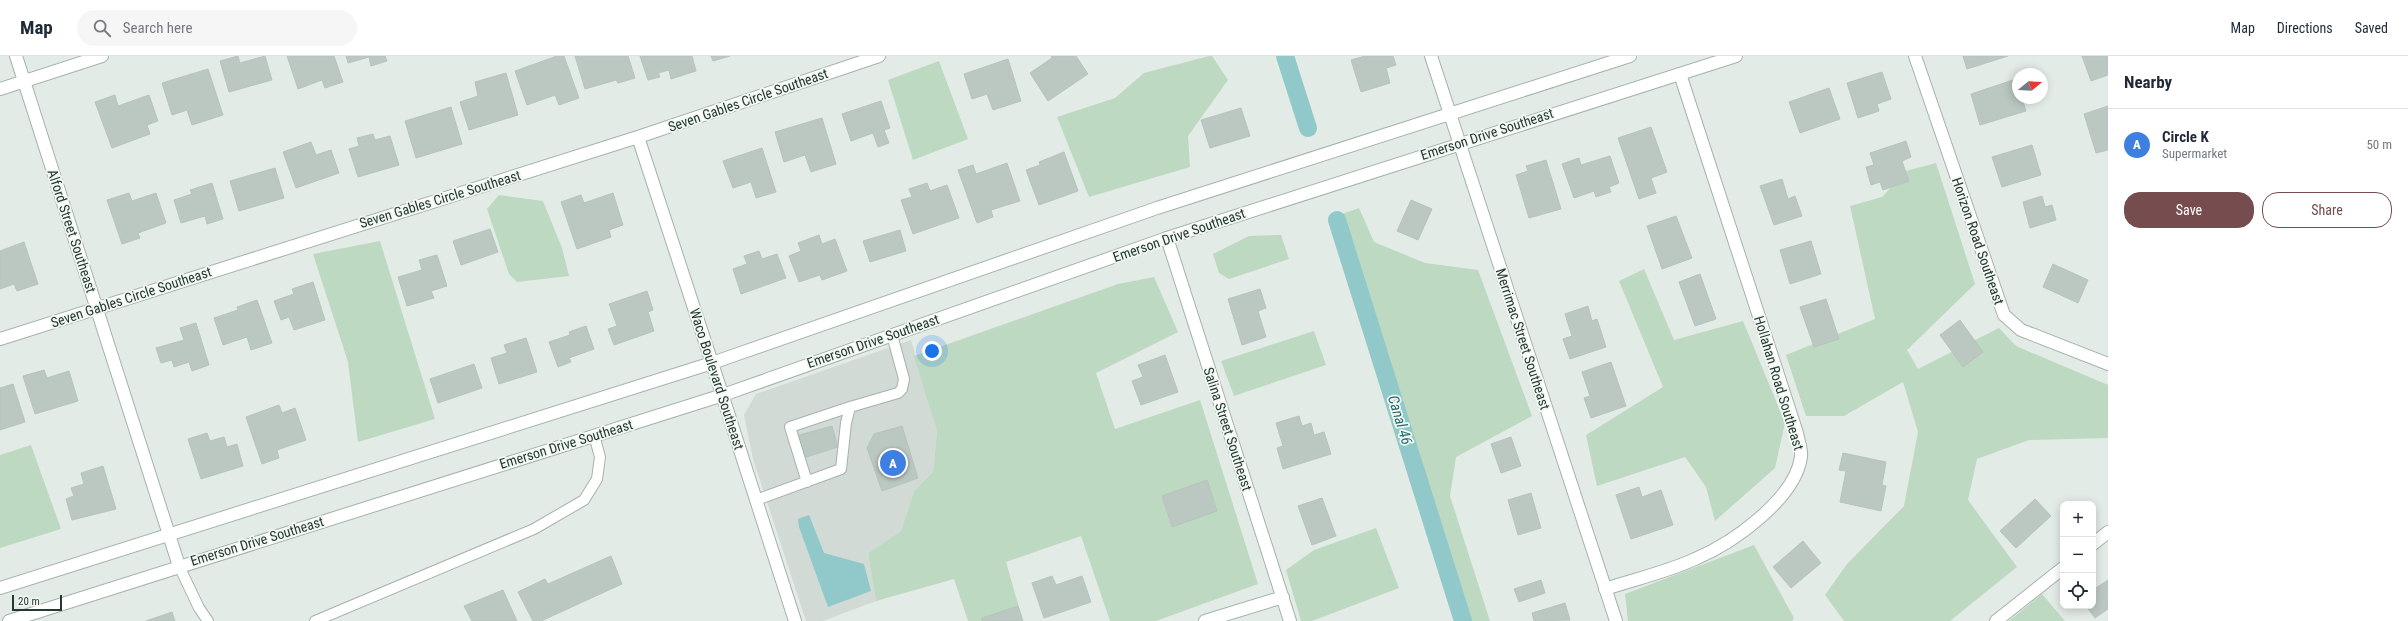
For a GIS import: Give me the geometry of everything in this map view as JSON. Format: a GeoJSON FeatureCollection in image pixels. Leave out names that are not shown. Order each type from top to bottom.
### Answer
{"type":"FeatureCollection","features":[{"type":"Feature","properties":{"kind":"street","name":"Alford Street Southeast"},"geometry":{"type":"LineString","coordinates":[[16,56],[179,566]]}},
{"type":"Feature","properties":{"kind":"street"},"geometry":{"type":"LineString","coordinates":[[0,89],[102,56]]}},
{"type":"Feature","properties":{"kind":"street","name":"Seven Gables Circle Southeast"},"geometry":{"type":"LineString","coordinates":[[0,339],[638,137],[861,59],[879,56]]}},
{"type":"Feature","properties":{"kind":"street","name":"Merrimac Street Southeast"},"geometry":{"type":"LineString","coordinates":[[1431,56],[1616,621]]}},
{"type":"Feature","properties":{"kind":"street"},"geometry":{"type":"LineString","coordinates":[[0,588],[712,363],[1157,208],[1630,56]]}},
{"type":"Feature","properties":{"kind":"street","name":"Emerson Drive Southeast"},"geometry":{"type":"LineString","coordinates":[[9,621],[723,394],[1167,238],[1459,143],[1736,56]]}},
{"type":"Feature","properties":{"kind":"street","name":"Horizon Road Southeast"},"geometry":{"type":"LineString","coordinates":[[1915,56],[2004,316],[2021,330],[2108,364]]}},
{"type":"Feature","properties":{"kind":"street","name":"Hollahan Road Southeast"},"geometry":{"type":"LineString","coordinates":[[1606,589],[1695,560],[1721,545],[1762,516],[1785,495],[1797,474],[1801,455],[1797,433],[1680,74]]}},
{"type":"Feature","properties":{"kind":"street","name":"Waco Boulevard Southeast"},"geometry":{"type":"LineString","coordinates":[[638,137],[723,394],[795,621]]}},
{"type":"Feature","properties":{"kind":"street","name":"Salina Street Southeast"},"geometry":{"type":"LineString","coordinates":[[1167,238],[1290,621]]}},
{"type":"Feature","properties":{"kind":"street"},"geometry":{"type":"LineString","coordinates":[[2096,542],[2108,532]]}},
{"type":"Feature","properties":{"kind":"street"},"geometry":{"type":"LineString","coordinates":[[1996,621],[2060,570]]}},
{"type":"Feature","properties":{"kind":"street"},"geometry":{"type":"LineString","coordinates":[[1205,621],[1282,597]]}},
{"type":"Feature","properties":{"kind":"lane"},"geometry":{"type":"LineString","coordinates":[[807,482],[790,427],[898,393],[902,389],[904,379],[892,335]]}},
{"type":"Feature","properties":{"kind":"lane"},"geometry":{"type":"LineString","coordinates":[[756,500],[841,469],[846,423],[850,407]]}},
{"type":"Feature","properties":{"kind":"lane"},"geometry":{"type":"LineString","coordinates":[[315,621],[534,529],[584,500],[597,479],[600,457],[594,435]]}},
{"type":"Feature","properties":{"kind":"lane"},"geometry":{"type":"LineString","coordinates":[[179,566],[199,608],[208,621]]}},
{"type":"Feature","properties":{"kind":"shaded area"},"geometry":{"type":"Polygon","coordinates":[[[911,340],[937,431],[933,472],[914,491],[901,531],[868,553],[876,601],[823,621],[806,621],[753,459],[744,415],[756,394],[911,340]]]}},
{"type":"Feature","properties":{"kind":"green space"},"geometry":{"type":"Polygon","coordinates":[[[1212,56],[1228,80],[1188,136],[1190,167],[1089,197],[1057,117],[1115,98],[1144,73],[1212,56]]]}},
{"type":"Feature","properties":{"kind":"green space"},"geometry":{"type":"Polygon","coordinates":[[[939,61],[968,139],[913,160],[888,80],[939,61]]]}},
{"type":"Feature","properties":{"kind":"green space"},"geometry":{"type":"Polygon","coordinates":[[[1936,163],[1975,284],[1907,350],[1918,369],[1999,328],[2016,346],[2108,385],[2108,438],[2029,440],[1977,459],[1968,500],[2017,567],[1950,621],[1844,621],[1825,595],[1847,564],[1904,506],[1918,432],[1903,382],[1844,416],[1806,416],[1786,355],[1875,319],[1850,206],[1882,197],[1906,171],[1936,163]]]}},
{"type":"Feature","properties":{"kind":"green space"},"geometry":{"type":"Polygon","coordinates":[[[499,195],[543,201],[562,248],[569,276],[517,282],[509,274],[487,209],[499,195]]]}},
{"type":"Feature","properties":{"kind":"green space"},"geometry":{"type":"Polygon","coordinates":[[[1359,208],[1374,242],[1425,263],[1478,270],[1532,416],[1456,457],[1450,496],[1490,621],[1470,621],[1342,214],[1359,208]]]}},
{"type":"Feature","properties":{"kind":"green space"},"geometry":{"type":"Polygon","coordinates":[[[1281,235],[1289,259],[1229,279],[1219,273],[1213,254],[1249,236],[1281,235]]]}},
{"type":"Feature","properties":{"kind":"green space"},"geometry":{"type":"Polygon","coordinates":[[[380,241],[435,419],[358,442],[348,362],[313,254],[380,241]]]}},
{"type":"Feature","properties":{"kind":"green space"},"geometry":{"type":"Polygon","coordinates":[[[1644,269],[1674,340],[1743,321],[1785,423],[1775,468],[1715,521],[1706,487],[1685,457],[1597,486],[1586,435],[1663,387],[1619,281],[1644,269]]]}},
{"type":"Feature","properties":{"kind":"green space"},"geometry":{"type":"Polygon","coordinates":[[[1154,277],[1178,332],[1096,373],[1115,429],[1200,400],[1258,584],[1156,621],[1110,621],[1081,536],[1006,562],[1023,621],[968,621],[954,579],[876,601],[868,553],[901,531],[914,491],[933,472],[937,431],[914,356],[1118,284],[1154,277]]]}},
{"type":"Feature","properties":{"kind":"green space"},"geometry":{"type":"Polygon","coordinates":[[[1314,331],[1326,365],[1234,396],[1221,361],[1314,331]]]}},
{"type":"Feature","properties":{"kind":"green space"},"geometry":{"type":"Polygon","coordinates":[[[31,445],[61,529],[0,548],[0,455],[31,445]]]}},
{"type":"Feature","properties":{"kind":"green space"},"geometry":{"type":"Polygon","coordinates":[[[1376,528],[1399,588],[1312,621],[1301,621],[1286,570],[1314,550],[1376,528]]]}},
{"type":"Feature","properties":{"kind":"green space"},"geometry":{"type":"Polygon","coordinates":[[[1754,545],[1794,618],[1792,621],[1628,621],[1625,594],[1754,545]]]}},
{"type":"Feature","properties":{"kind":"green space"},"geometry":{"type":"Polygon","coordinates":[[[2042,594],[2065,621],[2009,621],[2042,594]]]}},
{"type":"Feature","properties":{"kind":"water"},"geometry":{"type":"Polygon","coordinates":[[[809,515],[824,553],[864,564],[871,591],[828,607],[799,527],[798,519],[809,515]]]}},
{"type":"Feature","properties":{"kind":"building"},"geometry":{"type":"Polygon","coordinates":[[[238,56],[240,63],[265,56],[272,80],[229,92],[220,61],[238,56]]]}},
{"type":"Feature","properties":{"kind":"building"},"geometry":{"type":"Polygon","coordinates":[[[287,56],[334,56],[343,82],[325,88],[322,80],[298,89],[287,56]]]}},
{"type":"Feature","properties":{"kind":"building"},"geometry":{"type":"Polygon","coordinates":[[[346,56],[385,56],[387,61],[371,66],[369,57],[348,63],[346,56]]]}},
{"type":"Feature","properties":{"kind":"building"},"geometry":{"type":"Polygon","coordinates":[[[557,56],[564,56],[579,98],[559,105],[555,95],[527,105],[515,71],[557,56]]]}},
{"type":"Feature","properties":{"kind":"building"},"geometry":{"type":"Polygon","coordinates":[[[575,56],[628,56],[635,78],[618,83],[616,80],[585,89],[575,56]]]}},
{"type":"Feature","properties":{"kind":"building"},"geometry":{"type":"Polygon","coordinates":[[[640,56],[692,56],[696,71],[671,79],[669,70],[658,73],[660,77],[648,80],[640,56]]]}},
{"type":"Feature","properties":{"kind":"building"},"geometry":{"type":"Polygon","coordinates":[[[711,56],[730,56],[713,61],[711,56]]]}},
{"type":"Feature","properties":{"kind":"building"},"geometry":{"type":"Polygon","coordinates":[[[1051,56],[1076,56],[1088,74],[1048,101],[1030,73],[1052,58],[1051,56]]]}},
{"type":"Feature","properties":{"kind":"building"},"geometry":{"type":"Polygon","coordinates":[[[1365,56],[1393,56],[1396,65],[1386,68],[1390,83],[1361,92],[1351,60],[1365,56]]]}},
{"type":"Feature","properties":{"kind":"building"},"geometry":{"type":"Polygon","coordinates":[[[1963,56],[2008,56],[1967,69],[1963,56]]]}},
{"type":"Feature","properties":{"kind":"building"},"geometry":{"type":"Polygon","coordinates":[[[2082,56],[2108,56],[2108,75],[2091,81],[2082,56]]]}},
{"type":"Feature","properties":{"kind":"building"},"geometry":{"type":"Polygon","coordinates":[[[1008,59],[1021,101],[993,110],[987,94],[972,99],[964,74],[1008,59]]]}},
{"type":"Feature","properties":{"kind":"building"},"geometry":{"type":"Polygon","coordinates":[[[208,69],[223,115],[192,125],[187,110],[172,115],[162,83],[208,69]]]}},
{"type":"Feature","properties":{"kind":"building"},"geometry":{"type":"Polygon","coordinates":[[[1882,72],[1891,99],[1877,104],[1879,111],[1858,118],[1847,83],[1882,72]]]}},
{"type":"Feature","properties":{"kind":"building"},"geometry":{"type":"Polygon","coordinates":[[[506,73],[518,115],[469,130],[460,102],[478,96],[475,82],[506,73]]]}},
{"type":"Feature","properties":{"kind":"building"},"geometry":{"type":"Polygon","coordinates":[[[2012,80],[2012,104],[2024,104],[2026,111],[1980,125],[1971,94],[2012,80]]]}},
{"type":"Feature","properties":{"kind":"building"},"geometry":{"type":"Polygon","coordinates":[[[1829,88],[1840,119],[1800,133],[1789,102],[1829,88]]]}},
{"type":"Feature","properties":{"kind":"building"},"geometry":{"type":"Polygon","coordinates":[[[115,95],[118,106],[149,95],[158,121],[147,125],[150,134],[112,148],[95,102],[115,95]]]}},
{"type":"Feature","properties":{"kind":"building"},"geometry":{"type":"Polygon","coordinates":[[[881,101],[890,128],[884,130],[889,143],[878,147],[873,133],[851,141],[842,114],[881,101]]]}},
{"type":"Feature","properties":{"kind":"building"},"geometry":{"type":"Polygon","coordinates":[[[2108,106],[2108,150],[2096,153],[2084,114],[2108,106]]]}},
{"type":"Feature","properties":{"kind":"building"},"geometry":{"type":"Polygon","coordinates":[[[451,107],[462,144],[416,158],[405,121],[451,107]]]}},
{"type":"Feature","properties":{"kind":"building"},"geometry":{"type":"Polygon","coordinates":[[[1241,108],[1250,136],[1210,148],[1201,120],[1241,108]]]}},
{"type":"Feature","properties":{"kind":"building"},"geometry":{"type":"Polygon","coordinates":[[[822,118],[836,164],[811,172],[805,155],[784,162],[775,132],[822,118]]]}},
{"type":"Feature","properties":{"kind":"building"},"geometry":{"type":"Polygon","coordinates":[[[1651,127],[1667,172],[1651,178],[1656,193],[1639,199],[1618,138],[1651,127]]]}},
{"type":"Feature","properties":{"kind":"building"},"geometry":{"type":"Polygon","coordinates":[[[373,134],[375,140],[390,136],[399,165],[358,177],[349,149],[359,146],[357,138],[373,134]]]}},
{"type":"Feature","properties":{"kind":"building"},"geometry":{"type":"Polygon","coordinates":[[[1906,141],[1911,157],[1902,161],[1909,181],[1883,190],[1880,182],[1871,185],[1866,167],[1874,165],[1870,153],[1906,141]]]}},
{"type":"Feature","properties":{"kind":"building"},"geometry":{"type":"Polygon","coordinates":[[[311,142],[316,155],[331,150],[339,173],[296,188],[283,152],[311,142]]]}},
{"type":"Feature","properties":{"kind":"building"},"geometry":{"type":"Polygon","coordinates":[[[2032,145],[2041,175],[2002,187],[1992,157],[2032,145]]]}},
{"type":"Feature","properties":{"kind":"building"},"geometry":{"type":"Polygon","coordinates":[[[762,148],[776,192],[756,198],[751,182],[733,188],[723,161],[762,148]]]}},
{"type":"Feature","properties":{"kind":"building"},"geometry":{"type":"Polygon","coordinates":[[[1064,152],[1078,191],[1039,205],[1026,170],[1040,165],[1039,162],[1064,152]]]}},
{"type":"Feature","properties":{"kind":"building"},"geometry":{"type":"Polygon","coordinates":[[[1610,156],[1619,183],[1609,187],[1611,192],[1596,197],[1594,191],[1574,198],[1562,164],[1579,158],[1581,165],[1610,156]]]}},
{"type":"Feature","properties":{"kind":"building"},"geometry":{"type":"Polygon","coordinates":[[[1546,160],[1561,209],[1529,218],[1516,175],[1528,171],[1526,166],[1546,160]]]}},
{"type":"Feature","properties":{"kind":"building"},"geometry":{"type":"Polygon","coordinates":[[[1007,163],[1020,201],[991,210],[993,217],[977,223],[958,170],[973,165],[976,174],[1007,163]]]}},
{"type":"Feature","properties":{"kind":"building"},"geometry":{"type":"Polygon","coordinates":[[[275,168],[284,198],[239,211],[230,181],[275,168]]]}},
{"type":"Feature","properties":{"kind":"building"},"geometry":{"type":"Polygon","coordinates":[[[1782,179],[1788,199],[1795,196],[1802,216],[1774,225],[1760,186],[1782,179]]]}},
{"type":"Feature","properties":{"kind":"building"},"geometry":{"type":"Polygon","coordinates":[[[212,183],[223,219],[207,224],[205,216],[181,223],[174,200],[192,194],[190,190],[212,183]]]}},
{"type":"Feature","properties":{"kind":"building"},"geometry":{"type":"Polygon","coordinates":[[[927,183],[930,191],[947,185],[959,218],[913,234],[901,200],[912,197],[909,189],[927,183]]]}},
{"type":"Feature","properties":{"kind":"building"},"geometry":{"type":"Polygon","coordinates":[[[129,193],[132,201],[156,193],[166,223],[138,233],[140,238],[122,244],[107,200],[129,193]]]}},
{"type":"Feature","properties":{"kind":"building"},"geometry":{"type":"Polygon","coordinates":[[[613,193],[623,225],[609,230],[611,237],[577,249],[561,202],[581,195],[584,203],[613,193]]]}},
{"type":"Feature","properties":{"kind":"building"},"geometry":{"type":"Polygon","coordinates":[[[2042,196],[2045,207],[2052,205],[2056,220],[2030,228],[2023,202],[2042,196]]]}},
{"type":"Feature","properties":{"kind":"building"},"geometry":{"type":"Polygon","coordinates":[[[1411,200],[1432,209],[1418,240],[1397,231],[1411,200]]]}},
{"type":"Feature","properties":{"kind":"building"},"geometry":{"type":"Polygon","coordinates":[[[1676,216],[1692,258],[1662,269],[1647,226],[1676,216]]]}},
{"type":"Feature","properties":{"kind":"building"},"geometry":{"type":"Polygon","coordinates":[[[490,229],[498,252],[461,265],[453,241],[490,229]]]}},
{"type":"Feature","properties":{"kind":"building"},"geometry":{"type":"Polygon","coordinates":[[[900,230],[906,251],[870,262],[863,241],[900,230]]]}},
{"type":"Feature","properties":{"kind":"building"},"geometry":{"type":"Polygon","coordinates":[[[819,235],[822,244],[835,239],[847,271],[822,280],[820,275],[799,282],[789,256],[801,251],[798,243],[819,235]]]}},
{"type":"Feature","properties":{"kind":"building"},"geometry":{"type":"Polygon","coordinates":[[[1811,241],[1821,274],[1790,284],[1780,250],[1811,241]]]}},
{"type":"Feature","properties":{"kind":"building"},"geometry":{"type":"Polygon","coordinates":[[[24,242],[38,284],[17,291],[14,284],[0,289],[0,251],[24,242]]]}},
{"type":"Feature","properties":{"kind":"building"},"geometry":{"type":"Polygon","coordinates":[[[759,251],[762,259],[777,254],[786,278],[741,294],[733,269],[747,264],[744,256],[759,251]]]}},
{"type":"Feature","properties":{"kind":"building"},"geometry":{"type":"Polygon","coordinates":[[[437,255],[447,286],[431,291],[434,298],[407,306],[398,277],[422,270],[419,260],[437,255]]]}},
{"type":"Feature","properties":{"kind":"building"},"geometry":{"type":"Polygon","coordinates":[[[2053,264],[2088,280],[2078,303],[2043,287],[2053,264]]]}},
{"type":"Feature","properties":{"kind":"building"},"geometry":{"type":"Polygon","coordinates":[[[1700,274],[1716,319],[1695,326],[1679,282],[1700,274]]]}},
{"type":"Feature","properties":{"kind":"building"},"geometry":{"type":"Polygon","coordinates":[[[313,282],[325,320],[294,330],[289,317],[281,320],[274,301],[294,294],[292,289],[313,282]]]}},
{"type":"Feature","properties":{"kind":"building"},"geometry":{"type":"Polygon","coordinates":[[[1260,289],[1266,308],[1258,311],[1266,337],[1242,345],[1228,299],[1260,289]]]}},
{"type":"Feature","properties":{"kind":"building"},"geometry":{"type":"Polygon","coordinates":[[[647,291],[653,310],[648,312],[654,331],[614,345],[608,329],[617,326],[609,304],[647,291]]]}},
{"type":"Feature","properties":{"kind":"building"},"geometry":{"type":"Polygon","coordinates":[[[1826,299],[1839,339],[1814,347],[1800,307],[1826,299]]]}},
{"type":"Feature","properties":{"kind":"building"},"geometry":{"type":"Polygon","coordinates":[[[257,300],[272,343],[251,350],[247,337],[223,345],[214,318],[238,310],[237,307],[257,300]]]}},
{"type":"Feature","properties":{"kind":"building"},"geometry":{"type":"Polygon","coordinates":[[[1588,306],[1592,321],[1597,319],[1606,347],[1570,359],[1563,339],[1572,336],[1565,314],[1588,306]]]}},
{"type":"Feature","properties":{"kind":"building"},"geometry":{"type":"Polygon","coordinates":[[[1960,320],[1983,352],[1963,367],[1940,335],[1960,320]]]}},
{"type":"Feature","properties":{"kind":"building"},"geometry":{"type":"Polygon","coordinates":[[[196,323],[209,365],[192,371],[189,362],[174,367],[172,360],[161,363],[156,348],[184,340],[180,328],[196,323]]]}},
{"type":"Feature","properties":{"kind":"building"},"geometry":{"type":"Polygon","coordinates":[[[586,326],[594,349],[569,358],[571,362],[558,367],[549,342],[570,335],[569,332],[586,326]]]}},
{"type":"Feature","properties":{"kind":"building"},"geometry":{"type":"Polygon","coordinates":[[[526,338],[537,372],[499,384],[491,358],[507,353],[504,345],[526,338]]]}},
{"type":"Feature","properties":{"kind":"building"},"geometry":{"type":"Polygon","coordinates":[[[1165,355],[1178,392],[1141,405],[1132,381],[1143,377],[1138,365],[1165,355]]]}},
{"type":"Feature","properties":{"kind":"building"},"geometry":{"type":"Polygon","coordinates":[[[1611,362],[1626,406],[1591,418],[1584,398],[1590,396],[1582,372],[1611,362]]]}},
{"type":"Feature","properties":{"kind":"building"},"geometry":{"type":"Polygon","coordinates":[[[474,364],[482,388],[438,403],[430,379],[474,364]]]}},
{"type":"Feature","properties":{"kind":"building"},"geometry":{"type":"Polygon","coordinates":[[[44,370],[47,378],[69,371],[78,401],[35,414],[23,376],[44,370]]]}},
{"type":"Feature","properties":{"kind":"building"},"geometry":{"type":"Polygon","coordinates":[[[13,384],[25,422],[0,430],[0,388],[13,384]]]}},
{"type":"Feature","properties":{"kind":"building"},"geometry":{"type":"Polygon","coordinates":[[[279,405],[282,413],[295,408],[306,440],[277,450],[279,458],[262,464],[246,417],[279,405]]]}},
{"type":"Feature","properties":{"kind":"building"},"geometry":{"type":"Polygon","coordinates":[[[1299,416],[1302,426],[1311,423],[1314,435],[1324,432],[1331,454],[1283,469],[1277,448],[1283,446],[1276,423],[1299,416]]]}},
{"type":"Feature","properties":{"kind":"building"},"geometry":{"type":"Polygon","coordinates":[[[832,426],[838,447],[803,458],[796,436],[832,426]]]}},
{"type":"Feature","properties":{"kind":"building"},"geometry":{"type":"Polygon","coordinates":[[[902,426],[918,478],[882,491],[867,448],[874,434],[902,426]]]}},
{"type":"Feature","properties":{"kind":"building"},"geometry":{"type":"Polygon","coordinates":[[[207,433],[210,441],[224,437],[227,447],[237,444],[243,466],[201,479],[188,439],[207,433]]]}},
{"type":"Feature","properties":{"kind":"building"},"geometry":{"type":"Polygon","coordinates":[[[1511,437],[1521,466],[1501,473],[1491,444],[1511,437]]]}},
{"type":"Feature","properties":{"kind":"building"},"geometry":{"type":"Polygon","coordinates":[[[1843,453],[1886,462],[1882,485],[1886,486],[1881,511],[1840,502],[1846,471],[1839,470],[1843,453]]]}},
{"type":"Feature","properties":{"kind":"building"},"geometry":{"type":"Polygon","coordinates":[[[103,466],[116,509],[72,520],[66,499],[74,496],[71,488],[84,484],[81,473],[103,466]]]}},
{"type":"Feature","properties":{"kind":"building"},"geometry":{"type":"Polygon","coordinates":[[[1207,480],[1217,511],[1172,527],[1162,496],[1207,480]]]}},
{"type":"Feature","properties":{"kind":"building"},"geometry":{"type":"Polygon","coordinates":[[[1639,487],[1642,497],[1661,490],[1673,525],[1631,539],[1616,495],[1639,487]]]}},
{"type":"Feature","properties":{"kind":"building"},"geometry":{"type":"Polygon","coordinates":[[[1531,493],[1541,528],[1518,535],[1508,500],[1531,493]]]}},
{"type":"Feature","properties":{"kind":"building"},"geometry":{"type":"Polygon","coordinates":[[[1322,498],[1336,536],[1312,545],[1298,506],[1322,498]]]}},
{"type":"Feature","properties":{"kind":"building"},"geometry":{"type":"Polygon","coordinates":[[[2035,499],[2051,516],[2016,548],[2000,531],[2035,499]]]}},
{"type":"Feature","properties":{"kind":"building"},"geometry":{"type":"Polygon","coordinates":[[[1803,541],[1821,563],[1791,588],[1773,567],[1803,541]]]}},
{"type":"Feature","properties":{"kind":"building"},"geometry":{"type":"Polygon","coordinates":[[[611,556],[622,584],[541,621],[533,621],[518,592],[545,579],[548,584],[611,556]]]}},
{"type":"Feature","properties":{"kind":"building"},"geometry":{"type":"Polygon","coordinates":[[[1052,576],[1056,585],[1082,576],[1091,602],[1044,618],[1032,583],[1052,576]]]}},
{"type":"Feature","properties":{"kind":"building"},"geometry":{"type":"Polygon","coordinates":[[[1541,580],[1545,593],[1519,602],[1514,589],[1541,580]]]}},
{"type":"Feature","properties":{"kind":"building"},"geometry":{"type":"Polygon","coordinates":[[[2108,580],[2108,609],[2095,618],[2088,609],[2096,609],[2096,588],[2108,580]]]}},
{"type":"Feature","properties":{"kind":"building"},"geometry":{"type":"Polygon","coordinates":[[[503,590],[517,621],[472,621],[464,606],[503,590]]]}},
{"type":"Feature","properties":{"kind":"building"},"geometry":{"type":"Polygon","coordinates":[[[1565,603],[1570,620],[1534,621],[1532,613],[1565,603]]]}},
{"type":"Feature","properties":{"kind":"building"},"geometry":{"type":"Polygon","coordinates":[[[1018,606],[1023,621],[982,621],[982,618],[1018,606]]]}},
{"type":"Feature","properties":{"kind":"building"},"geometry":{"type":"Polygon","coordinates":[[[172,612],[175,621],[146,621],[172,612]]]}},
{"type":"Feature","properties":{"kind":"waterway","name":"Canal 46"},"geometry":{"type":"LineString","coordinates":[[1285,56],[1308,128]]}},
{"type":"Feature","properties":{"kind":"waterway","name":"Canal 46"},"geometry":{"type":"LineString","coordinates":[[1337,220],[1463,621]]}},
{"type":"Feature","properties":{"kind":"place","name":"Circle K"},"geometry":{"type":"Point","coordinates":[893,463]}}]}
